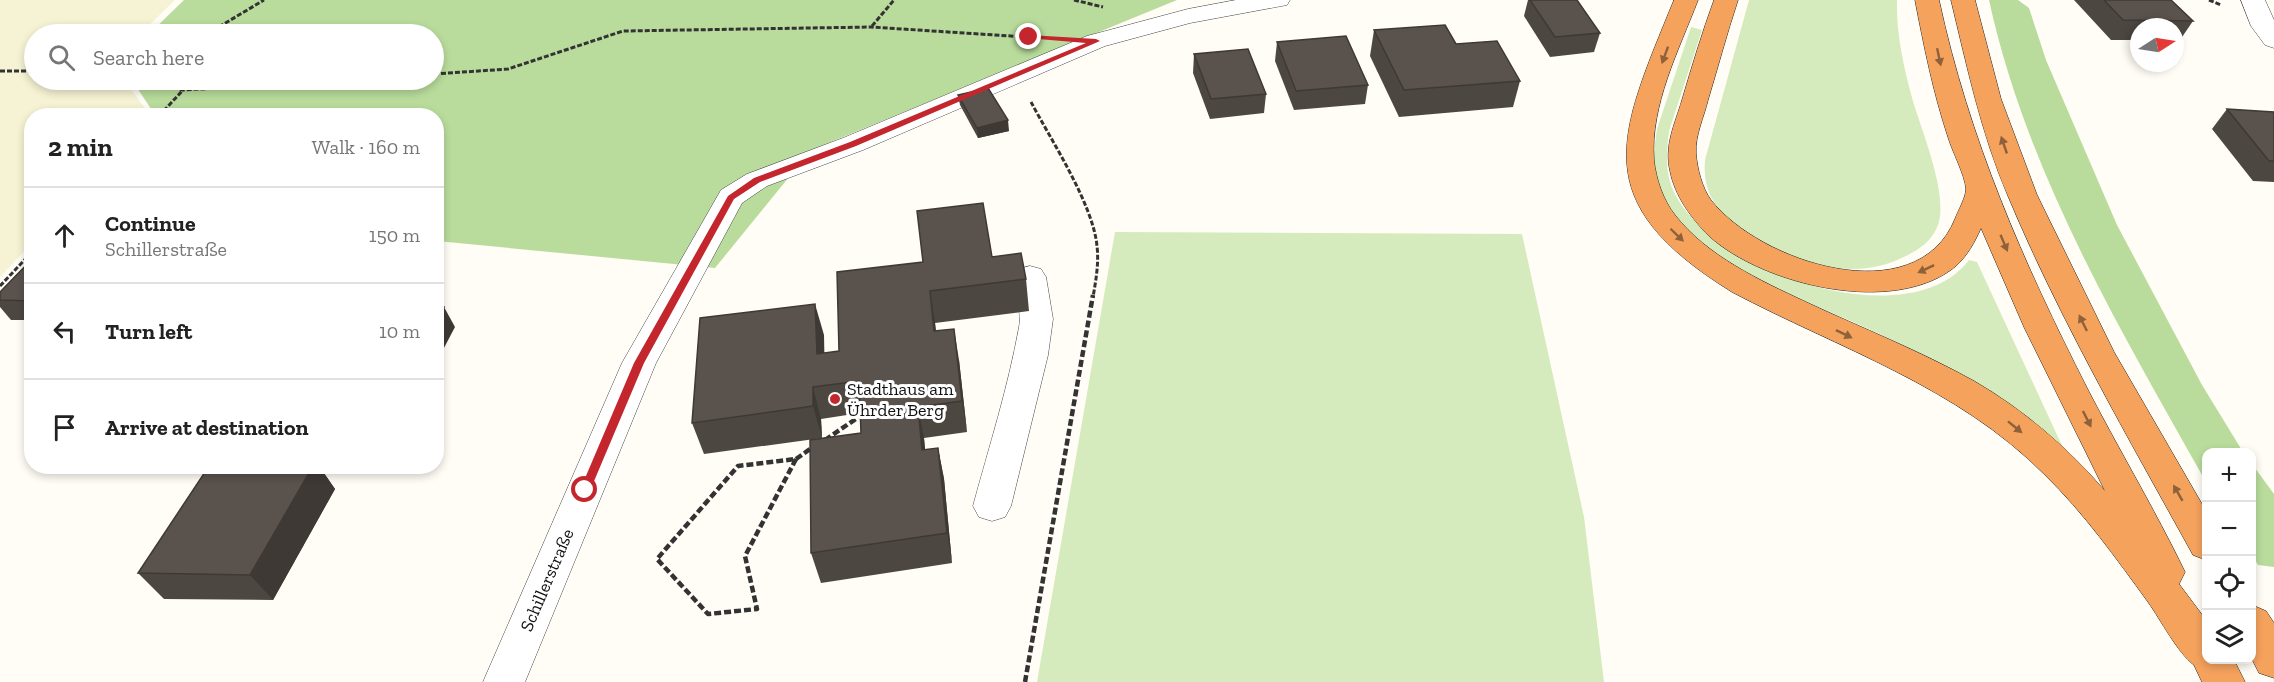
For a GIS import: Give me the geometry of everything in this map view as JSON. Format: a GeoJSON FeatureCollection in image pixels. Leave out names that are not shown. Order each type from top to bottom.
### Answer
{"type":"FeatureCollection","features":[{"type":"Feature","properties":{"kind":"highway"},"geometry":{"type":"LineString","coordinates":[[1686,0],[1648,103],[1640,140],[1644,184],[1652,202],[1668,226],[1715,268],[1745,285],[1931,375],[1999,414],[2047,454],[2098,508],[2202,645]]}},
{"type":"Feature","properties":{"kind":"highway"},"geometry":{"type":"LineString","coordinates":[[1726,0],[1682,145],[1684,172],[1688,187],[1696,202],[1720,230],[1771,259],[1811,274],[1849,282],[1891,281],[1925,270],[1942,261],[1960,243],[1981,189]]}},
{"type":"Feature","properties":{"kind":"highway"},"geometry":{"type":"LineString","coordinates":[[1927,0],[1942,71],[1981,189],[2046,339],[2202,642]]}},
{"type":"Feature","properties":{"kind":"highway"},"geometry":{"type":"LineString","coordinates":[[1964,0],[1988,99],[2022,195],[2098,353],[2202,537]]}},
{"type":"Feature","properties":{"kind":"highway"},"geometry":{"type":"LineString","coordinates":[[2256,631],[2274,660]]}},
{"type":"Feature","properties":{"kind":"highway"},"geometry":{"type":"LineString","coordinates":[[2214,664],[2224,682]]}},
{"type":"Feature","properties":{"kind":"street","name":"Schillerstraße"},"geometry":{"type":"LineString","coordinates":[[504,682],[639,363],[731,198],[757,180],[853,144],[1096,41],[1188,16],[1278,0]]}},
{"type":"Feature","properties":{"kind":"street"},"geometry":{"type":"LineString","coordinates":[[2253,0],[2264,26],[2274,40]]}},
{"type":"Feature","properties":{"kind":"street"},"geometry":{"type":"LineString","coordinates":[[992,506],[1031,354],[1037,319],[1030,278]]}},
{"type":"Feature","properties":{"kind":"path"},"geometry":{"type":"LineString","coordinates":[[224,24],[264,0]]}},
{"type":"Feature","properties":{"kind":"path"},"geometry":{"type":"LineString","coordinates":[[871,27],[894,0]]}},
{"type":"Feature","properties":{"kind":"path"},"geometry":{"type":"LineString","coordinates":[[444,73],[508,69],[623,31],[871,27],[1096,41]]}},
{"type":"Feature","properties":{"kind":"path"},"geometry":{"type":"LineString","coordinates":[[0,71],[24,71]]}},
{"type":"Feature","properties":{"kind":"path"},"geometry":{"type":"LineString","coordinates":[[166,108],[183,90]]}},
{"type":"Feature","properties":{"kind":"path"},"geometry":{"type":"LineString","coordinates":[[0,286],[24,260]]}},
{"type":"Feature","properties":{"kind":"path"},"geometry":{"type":"LineString","coordinates":[[795,459],[745,556],[757,609],[708,614],[657,559],[738,466],[795,459],[866,412]]}},
{"type":"Feature","properties":{"kind":"shaded area"},"geometry":{"type":"Polygon","coordinates":[[[0,0],[175,0],[150,24],[24,24],[24,90],[131,90],[145,108],[24,108],[24,251],[0,277],[0,0]]]}},
{"type":"Feature","properties":{"kind":"green space"},"geometry":{"type":"Polygon","coordinates":[[[184,0],[1177,0],[811,150],[715,268],[444,242],[444,108],[150,108],[139,90],[444,90],[444,24],[159,24],[184,0]]]}},
{"type":"Feature","properties":{"kind":"green space"},"geometry":{"type":"Polygon","coordinates":[[[1749,0],[1897,0],[1899,35],[1905,71],[1932,160],[1940,196],[1938,225],[1929,240],[1921,247],[1900,259],[1881,265],[1861,269],[1836,268],[1815,264],[1773,249],[1735,225],[1721,211],[1708,191],[1705,160],[1749,0]]]}},
{"type":"Feature","properties":{"kind":"green space"},"geometry":{"type":"Polygon","coordinates":[[[1989,0],[2018,0],[2029,8],[2046,60],[2117,225],[2202,385],[2241,448],[2202,448],[2202,475],[2141,367],[2080,249],[2027,127],[2006,64],[1989,0]]]}},
{"type":"Feature","properties":{"kind":"green space"},"geometry":{"type":"Polygon","coordinates":[[[1691,27],[1702,30],[1669,131],[1667,158],[1671,185],[1690,216],[1722,244],[1763,267],[1809,285],[1856,294],[1901,294],[1940,284],[1969,260],[1977,262],[2064,450],[1903,346],[1760,280],[1724,259],[1693,235],[1669,207],[1656,175],[1654,158],[1657,129],[1691,27]]]}},
{"type":"Feature","properties":{"kind":"green space"},"geometry":{"type":"Polygon","coordinates":[[[1115,232],[1522,234],[1584,517],[1604,682],[1037,682],[1115,232]]]}},
{"type":"Feature","properties":{"kind":"green space"},"geometry":{"type":"Polygon","coordinates":[[[2256,469],[2274,494],[2274,567],[2258,565],[2256,562],[2256,469]]]}},
{"type":"Feature","properties":{"kind":"building"},"geometry":{"type":"Polygon","coordinates":[[[1530,0],[1577,0],[1600,33],[1555,37],[1530,0]]]}},
{"type":"Feature","properties":{"kind":"building"},"geometry":{"type":"Polygon","coordinates":[[[2104,0],[2171,0],[2193,21],[2184,21],[2184,18],[2123,20],[2104,0]]]}},
{"type":"Feature","properties":{"kind":"building"},"geometry":{"type":"Polygon","coordinates":[[[1445,25],[1456,44],[1497,41],[1520,81],[1404,90],[1374,30],[1445,25]]]}},
{"type":"Feature","properties":{"kind":"building"},"geometry":{"type":"Polygon","coordinates":[[[1346,36],[1368,85],[1296,91],[1277,42],[1346,36]]]}},
{"type":"Feature","properties":{"kind":"building"},"geometry":{"type":"Polygon","coordinates":[[[1248,49],[1266,94],[1211,99],[1194,54],[1248,49]]]}},
{"type":"Feature","properties":{"kind":"building"},"geometry":{"type":"Polygon","coordinates":[[[988,88],[1008,120],[977,128],[958,95],[988,88]]]}},
{"type":"Feature","properties":{"kind":"building"},"geometry":{"type":"Polygon","coordinates":[[[2227,109],[2274,112],[2274,161],[2269,161],[2227,109]]]}},
{"type":"Feature","properties":{"kind":"building","name":"Stadthaus am Ührder Berg"},"geometry":{"type":"Polygon","coordinates":[[[983,203],[992,257],[1021,253],[1026,279],[930,291],[934,331],[954,329],[962,401],[918,407],[922,450],[938,448],[947,533],[811,553],[810,440],[861,433],[859,381],[813,387],[813,406],[692,423],[700,318],[815,304],[817,354],[839,351],[837,272],[923,262],[917,211],[983,203]]]}},
{"type":"Feature","properties":{"kind":"building"},"geometry":{"type":"Polygon","coordinates":[[[24,267],[24,301],[0,300],[0,292],[24,267]]]}},
{"type":"Feature","properties":{"kind":"building"},"geometry":{"type":"Polygon","coordinates":[[[204,474],[308,474],[250,575],[138,573],[204,474]]]}},
{"type":"Feature","properties":{"kind":"place","name":"Stadthaus am Ührder Berg"},"geometry":{"type":"Point","coordinates":[835,399]}},
{"type":"Feature","properties":{"kind":"route"},"geometry":{"type":"LineString","coordinates":[[585,490],[639,363],[731,198],[757,180],[853,144],[1096,41],[1029,37]]}}]}
